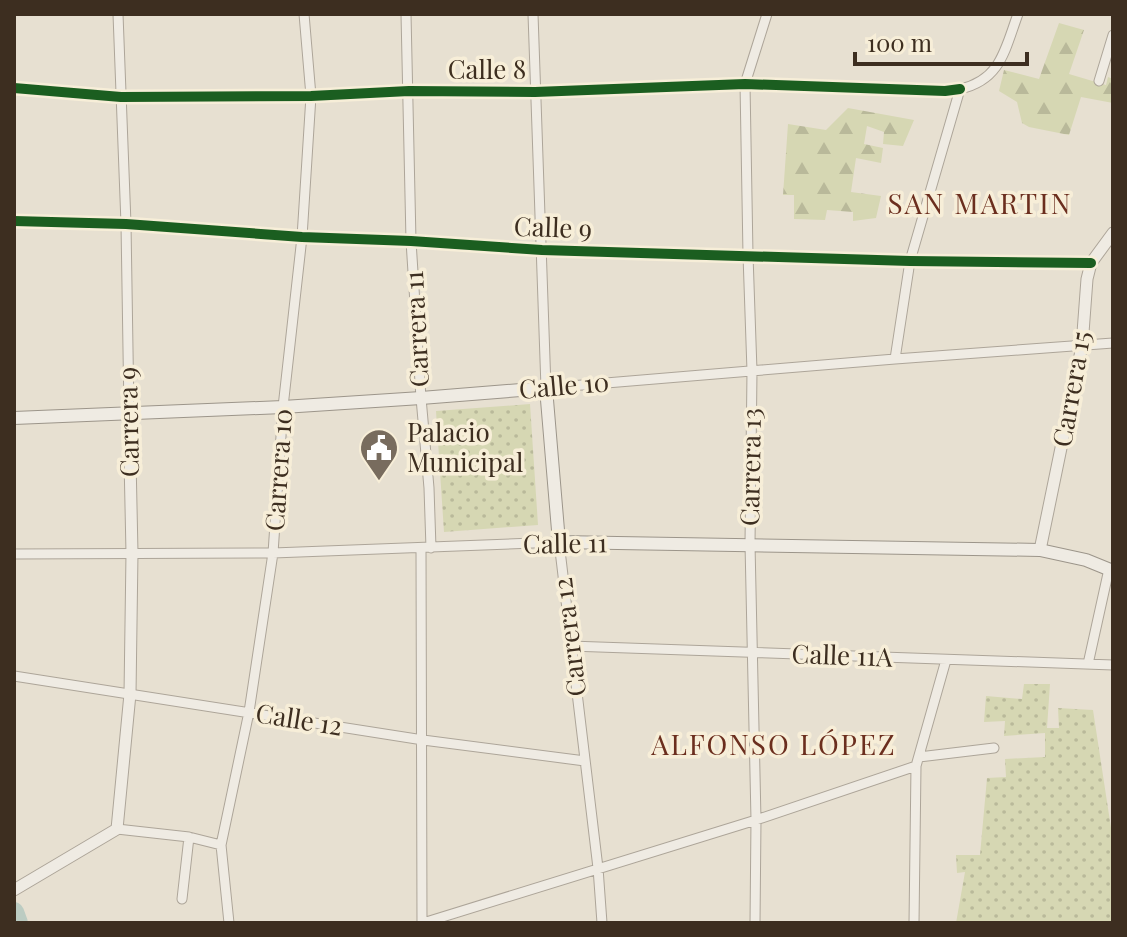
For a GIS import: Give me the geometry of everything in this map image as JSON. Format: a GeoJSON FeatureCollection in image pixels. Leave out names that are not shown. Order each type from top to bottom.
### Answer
{"type":"FeatureCollection","features":[{"type":"Feature","properties":{"kind":"main road","name":"Calle 10"},"geometry":{"type":"LineString","coordinates":[[14,418],[283,407],[546,388]]}},
{"type":"Feature","properties":{"kind":"main road","name":"Carrera 12"},"geometry":{"type":"LineString","coordinates":[[546,388],[559,542]]}},
{"type":"Feature","properties":{"kind":"main road","name":"Calle 11"},"geometry":{"type":"LineString","coordinates":[[559,542],[1040,550],[1086,560],[1111,570]]}},
{"type":"Feature","properties":{"kind":"street","name":"Carrera 9"},"geometry":{"type":"LineString","coordinates":[[117,829],[130,694],[132,553],[126,224],[118,14]]}},
{"type":"Feature","properties":{"kind":"street","name":"Carrera 10"},"geometry":{"type":"LineString","coordinates":[[229,923],[221,845],[249,712],[273,553],[283,407],[302,237],[311,96],[304,14]]}},
{"type":"Feature","properties":{"kind":"street","name":"Carrera 11"},"geometry":{"type":"LineString","coordinates":[[406,14],[411,241],[429,488],[423,740],[423,923]]}},
{"type":"Feature","properties":{"kind":"street","name":"Carrera 12"},"geometry":{"type":"LineString","coordinates":[[533,14],[546,388]]}},
{"type":"Feature","properties":{"kind":"street","name":"Carrera 13"},"geometry":{"type":"LineString","coordinates":[[755,923],[750,544],[752,371],[745,84],[767,14]]}},
{"type":"Feature","properties":{"kind":"street"},"geometry":{"type":"LineString","coordinates":[[895,359],[910,261],[960,89],[976,85],[995,69],[1018,14]]}},
{"type":"Feature","properties":{"kind":"street"},"geometry":{"type":"LineString","coordinates":[[1099,81],[1113,35]]}},
{"type":"Feature","properties":{"kind":"street","name":"Calle 8"},"geometry":{"type":"LineString","coordinates":[[14,88],[121,97],[311,96],[409,91],[535,92],[745,84],[960,89]]}},
{"type":"Feature","properties":{"kind":"street","name":"Calle 9"},"geometry":{"type":"LineString","coordinates":[[14,221],[126,224],[542,250],[1091,263]]}},
{"type":"Feature","properties":{"kind":"street","name":"Carrera 15"},"geometry":{"type":"LineString","coordinates":[[1040,550],[1082,346],[1087,279],[1091,263],[1113,233]]}},
{"type":"Feature","properties":{"kind":"street","name":"Calle 10"},"geometry":{"type":"LineString","coordinates":[[546,388],[1113,343]]}},
{"type":"Feature","properties":{"kind":"street","name":"Carrera 12"},"geometry":{"type":"LineString","coordinates":[[559,542],[602,923]]}},
{"type":"Feature","properties":{"kind":"street","name":"Calle 11"},"geometry":{"type":"LineString","coordinates":[[14,554],[273,553],[559,542]]}},
{"type":"Feature","properties":{"kind":"street"},"geometry":{"type":"LineString","coordinates":[[1088,664],[1111,570]]}},
{"type":"Feature","properties":{"kind":"street","name":"Calle 11A"},"geometry":{"type":"LineString","coordinates":[[570,646],[1113,665]]}},
{"type":"Feature","properties":{"kind":"street"},"geometry":{"type":"LineString","coordinates":[[914,923],[917,762],[946,660]]}},
{"type":"Feature","properties":{"kind":"street","name":"Calle 12"},"geometry":{"type":"LineString","coordinates":[[14,676],[423,740],[585,761]]}},
{"type":"Feature","properties":{"kind":"street"},"geometry":{"type":"LineString","coordinates":[[423,923],[756,820],[917,762],[994,748]]}},
{"type":"Feature","properties":{"kind":"street"},"geometry":{"type":"LineString","coordinates":[[14,890],[117,829],[189,837],[221,845]]}},
{"type":"Feature","properties":{"kind":"street"},"geometry":{"type":"LineString","coordinates":[[182,899],[189,837]]}},
{"type":"Feature","properties":{"kind":"green space"},"geometry":{"type":"Polygon","coordinates":[[[1059,23],[1084,30],[1069,74],[1106,85],[1108,77],[1113,79],[1113,103],[1081,97],[1069,135],[1022,123],[1017,102],[999,91],[1004,70],[1039,79],[1059,23]]]}},
{"type":"Feature","properties":{"kind":"green space"},"geometry":{"type":"Polygon","coordinates":[[[848,108],[914,120],[903,146],[883,144],[884,132],[867,126],[864,144],[883,148],[881,163],[856,158],[851,192],[881,196],[876,218],[853,221],[853,212],[827,210],[825,220],[794,219],[794,195],[783,195],[788,124],[826,130],[848,108]]]}},
{"type":"Feature","properties":{"kind":"green space"},"geometry":{"type":"Polygon","coordinates":[[[530,404],[538,525],[444,532],[436,411],[530,404]]]}},
{"type":"Feature","properties":{"kind":"green space"},"geometry":{"type":"Polygon","coordinates":[[[1024,684],[1050,684],[1047,728],[1059,728],[1058,708],[1093,710],[1113,841],[1113,923],[956,923],[965,872],[957,873],[956,855],[980,855],[987,778],[1006,777],[1005,759],[1045,757],[1045,733],[1004,736],[1005,721],[984,722],[986,696],[1022,699],[1024,684]]]}},
{"type":"Feature","properties":{"kind":"waterway"},"geometry":{"type":"LineString","coordinates":[[14,912],[18,923]]}},
{"type":"Feature","properties":{"kind":"cycle path"},"geometry":{"type":"LineString","coordinates":[[14,88],[121,97],[311,96],[409,91],[535,92],[745,84],[960,89]]}},
{"type":"Feature","properties":{"kind":"cycle path"},"geometry":{"type":"LineString","coordinates":[[14,221],[126,224],[542,250],[1091,263]]}},
{"type":"Feature","properties":{"kind":"place","name":"Palacio Municipal"},"geometry":{"type":"Point","coordinates":[379,482]}},
{"type":"Feature","properties":{"kind":"district","name":"SAN MARTIN"},"geometry":{"type":"Point","coordinates":[980,204]}},
{"type":"Feature","properties":{"kind":"district","name":"ALFONSO LÓPEZ"},"geometry":{"type":"Point","coordinates":[774,745]}}]}
